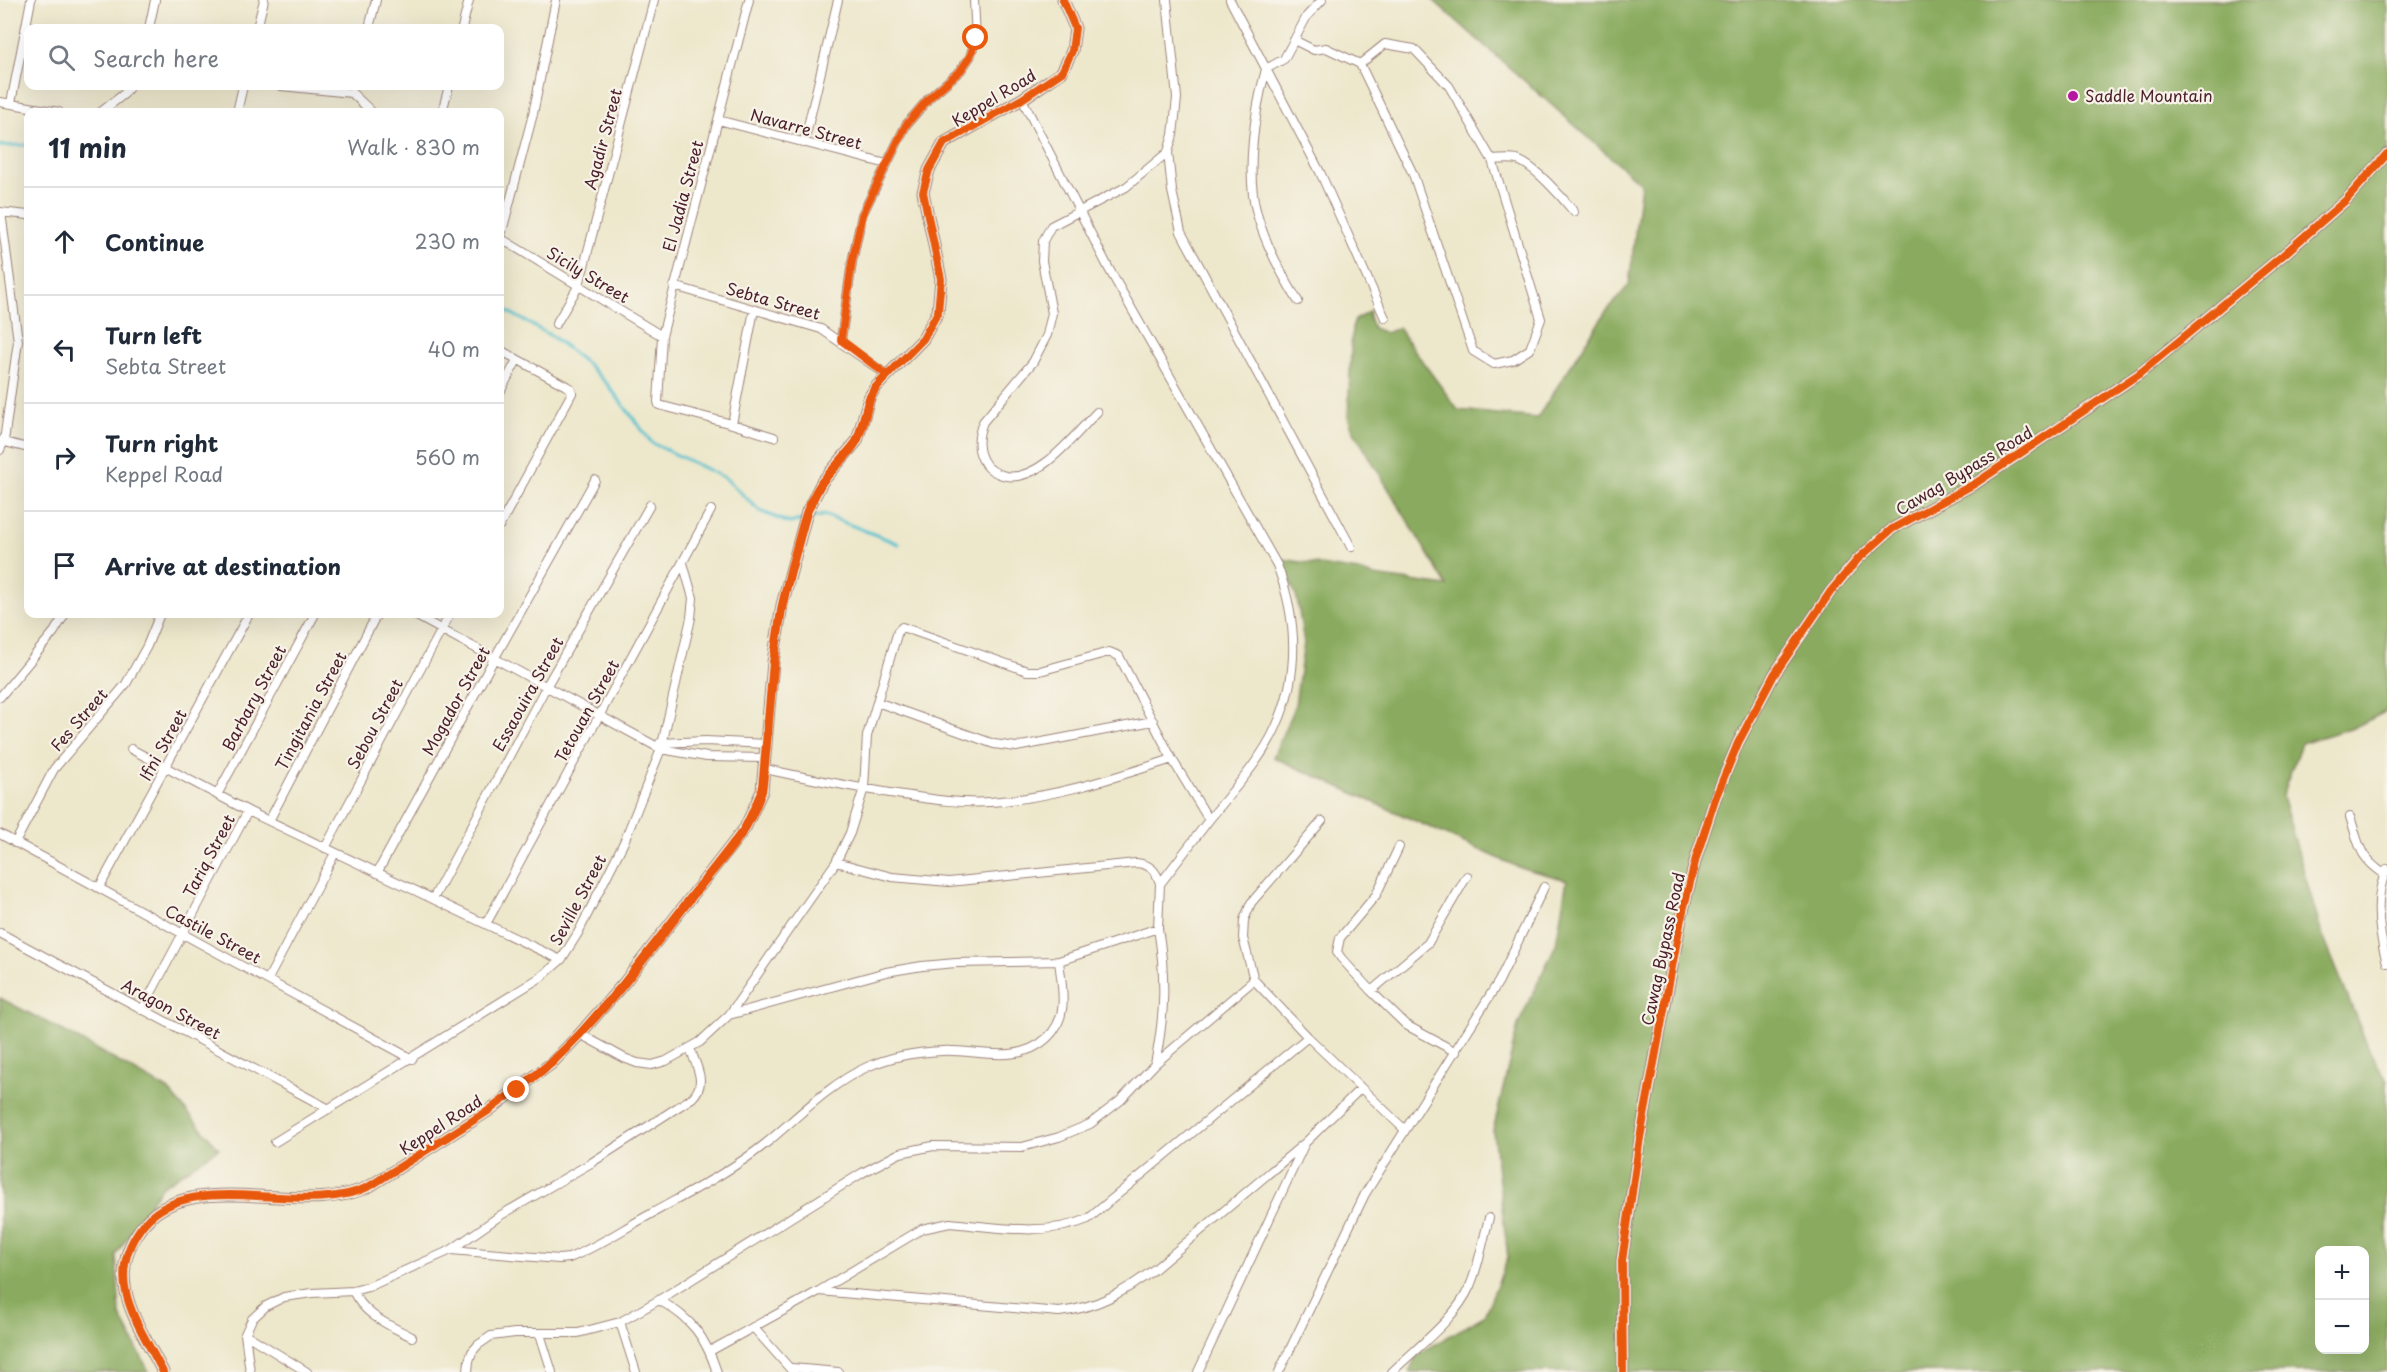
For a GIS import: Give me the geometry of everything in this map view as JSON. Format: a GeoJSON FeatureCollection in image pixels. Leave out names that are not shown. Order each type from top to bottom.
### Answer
{"type":"FeatureCollection","features":[{"type":"Feature","properties":{"kind":"street"},"geometry":{"type":"LineString","coordinates":[[26,24],[31,0]]}},
{"type":"Feature","properties":{"kind":"street"},"geometry":{"type":"LineString","coordinates":[[151,24],[155,0]]}},
{"type":"Feature","properties":{"kind":"street"},"geometry":{"type":"LineString","coordinates":[[258,24],[264,0]]}},
{"type":"Feature","properties":{"kind":"street"},"geometry":{"type":"LineString","coordinates":[[370,24],[376,0]]}},
{"type":"Feature","properties":{"kind":"street"},"geometry":{"type":"LineString","coordinates":[[463,24],[469,0]]}},
{"type":"Feature","properties":{"kind":"street"},"geometry":{"type":"LineString","coordinates":[[504,223],[533,114],[556,0]]}},
{"type":"Feature","properties":{"kind":"street","name":"Agadir Street"},"geometry":{"type":"LineString","coordinates":[[556,324],[579,285],[654,0]]}},
{"type":"Feature","properties":{"kind":"street","name":"El Jadia Street"},"geometry":{"type":"LineString","coordinates":[[732,424],[664,408],[658,402],[662,336],[749,0]]}},
{"type":"Feature","properties":{"kind":"street"},"geometry":{"type":"LineString","coordinates":[[804,142],[838,0]]}},
{"type":"Feature","properties":{"kind":"street"},"geometry":{"type":"LineString","coordinates":[[841,340],[852,262],[862,215],[906,125],[929,98],[961,70],[970,57],[976,38],[974,0]]}},
{"type":"Feature","properties":{"kind":"street","name":"Keppel Road"},"geometry":{"type":"LineString","coordinates":[[164,1372],[135,1316],[123,1278],[124,1263],[134,1239],[144,1223],[155,1212],[171,1203],[189,1198],[346,1196],[362,1190],[439,1143],[517,1090],[552,1063],[580,1034],[740,836],[759,800],[765,764],[773,662],[782,605],[802,528],[812,500],[822,482],[857,441],[869,399],[887,375],[909,355],[929,331],[940,302],[941,279],[923,192],[928,170],[944,143],[1022,99],[1062,72],[1072,51],[1075,28],[1063,0]]}},
{"type":"Feature","properties":{"kind":"street"},"geometry":{"type":"LineString","coordinates":[[1167,0],[1177,98],[1173,135],[1168,152],[1181,232],[1351,547]]}},
{"type":"Feature","properties":{"kind":"street"},"geometry":{"type":"LineString","coordinates":[[1230,0],[1320,172],[1385,318]]}},
{"type":"Feature","properties":{"kind":"street"},"geometry":{"type":"LineString","coordinates":[[1298,301],[1277,263],[1257,215],[1253,197],[1252,147],[1258,98],[1266,69],[1284,59],[1306,16],[1322,0]]}},
{"type":"Feature","properties":{"kind":"street"},"geometry":{"type":"LineString","coordinates":[[11,104],[24,36]]}},
{"type":"Feature","properties":{"kind":"street"},"geometry":{"type":"LineString","coordinates":[[1294,40],[1314,50],[1326,48],[1360,64],[1413,174],[1473,351],[1494,364],[1513,360],[1530,349],[1541,320],[1492,160],[1449,86],[1414,49],[1385,44],[1360,64]]}},
{"type":"Feature","properties":{"kind":"street"},"geometry":{"type":"LineString","coordinates":[[106,108],[127,90]]}},
{"type":"Feature","properties":{"kind":"street"},"geometry":{"type":"LineString","coordinates":[[238,108],[242,90]]}},
{"type":"Feature","properties":{"kind":"street"},"geometry":{"type":"LineString","coordinates":[[354,90],[369,108]]}},
{"type":"Feature","properties":{"kind":"street"},"geometry":{"type":"LineString","coordinates":[[443,108],[448,90]]}},
{"type":"Feature","properties":{"kind":"street"},"geometry":{"type":"LineString","coordinates":[[1022,99],[1126,299],[1276,565],[1287,593],[1294,642],[1292,671],[1285,705],[1276,728],[1260,753],[1160,884]]}},
{"type":"Feature","properties":{"kind":"street"},"geometry":{"type":"LineString","coordinates":[[0,102],[35,108]]}},
{"type":"Feature","properties":{"kind":"street","name":"Navarre Street"},"geometry":{"type":"LineString","coordinates":[[718,120],[887,164]]}},
{"type":"Feature","properties":{"kind":"street"},"geometry":{"type":"LineString","coordinates":[[1097,412],[1049,460],[1025,474],[1008,476],[994,472],[985,464],[979,450],[978,433],[983,422],[1033,362],[1047,335],[1052,313],[1042,261],[1043,241],[1051,226],[1126,188],[1168,152]]}},
{"type":"Feature","properties":{"kind":"street","name":"Cawag Bypass Road"},"geometry":{"type":"LineString","coordinates":[[1623,1372],[1622,1261],[1640,1138],[1681,919],[1696,858],[1715,799],[1738,742],[1774,675],[1831,591],[1858,560],[1892,529],[1976,483],[2139,374],[2346,200],[2387,154]]}},
{"type":"Feature","properties":{"kind":"street"},"geometry":{"type":"LineString","coordinates":[[1492,160],[1514,159],[1525,163],[1574,212]]}},
{"type":"Feature","properties":{"kind":"street"},"geometry":{"type":"LineString","coordinates":[[0,450],[18,341],[1,212],[24,215]]}},
{"type":"Feature","properties":{"kind":"street","name":"Sicily Street"},"geometry":{"type":"LineString","coordinates":[[504,240],[662,336]]}},
{"type":"Feature","properties":{"kind":"street","name":"Sebta Street"},"geometry":{"type":"LineString","coordinates":[[674,286],[821,329],[841,340],[887,375]]}},
{"type":"Feature","properties":{"kind":"street"},"geometry":{"type":"LineString","coordinates":[[754,310],[732,424],[774,437]]}},
{"type":"Feature","properties":{"kind":"street"},"geometry":{"type":"LineString","coordinates":[[504,352],[570,388],[572,393],[504,518]]}},
{"type":"Feature","properties":{"kind":"street"},"geometry":{"type":"LineString","coordinates":[[504,384],[517,360]]}},
{"type":"Feature","properties":{"kind":"street"},"geometry":{"type":"LineString","coordinates":[[2,441],[24,447]]}},
{"type":"Feature","properties":{"kind":"street","name":"Mogador Street"},"geometry":{"type":"LineString","coordinates":[[377,873],[595,480]]}},
{"type":"Feature","properties":{"kind":"street","name":"Essaouira Street"},"geometry":{"type":"LineString","coordinates":[[433,899],[546,687],[650,504]]}},
{"type":"Feature","properties":{"kind":"street","name":"Tetouan Street"},"geometry":{"type":"LineString","coordinates":[[486,924],[711,510]]}},
{"type":"Feature","properties":{"kind":"street","name":"Seville Street"},"geometry":{"type":"LineString","coordinates":[[275,1142],[541,977],[561,960],[590,911],[615,861],[662,746],[691,618],[693,598],[683,563]]}},
{"type":"Feature","properties":{"kind":"street"},"geometry":{"type":"LineString","coordinates":[[0,697],[54,632],[63,618]]}},
{"type":"Feature","properties":{"kind":"street","name":"Fes Street"},"geometry":{"type":"LineString","coordinates":[[15,843],[54,769],[126,684],[147,646],[158,618]]}},
{"type":"Feature","properties":{"kind":"street","name":"Ifni Street"},"geometry":{"type":"LineString","coordinates":[[99,888],[247,618]]}},
{"type":"Feature","properties":{"kind":"street","name":"Barbary Street"},"geometry":{"type":"LineString","coordinates":[[217,795],[313,618]]}},
{"type":"Feature","properties":{"kind":"street","name":"Tingitania Street"},"geometry":{"type":"LineString","coordinates":[[268,821],[375,618]]}},
{"type":"Feature","properties":{"kind":"street"},"geometry":{"type":"LineString","coordinates":[[420,618],[651,744],[707,757],[765,764],[864,788],[959,802],[990,802],[1026,798],[1085,786],[1172,759]]}},
{"type":"Feature","properties":{"kind":"street","name":"Sebou Street"},"geometry":{"type":"LineString","coordinates":[[325,848],[448,618]]}},
{"type":"Feature","properties":{"kind":"street"},"geometry":{"type":"LineString","coordinates":[[580,1034],[637,1063],[652,1065],[700,1042],[729,1015],[836,862],[850,833],[864,788],[867,736],[898,631],[902,627],[1027,670],[1040,671],[1109,652],[1115,653],[1119,656],[1172,759],[1209,820]]}},
{"type":"Feature","properties":{"kind":"street"},"geometry":{"type":"LineString","coordinates":[[877,702],[994,744],[1016,747],[1153,721]]}},
{"type":"Feature","properties":{"kind":"street"},"geometry":{"type":"LineString","coordinates":[[662,746],[706,741],[766,744]]}},
{"type":"Feature","properties":{"kind":"street"},"geometry":{"type":"LineString","coordinates":[[131,749],[248,812],[561,960]]}},
{"type":"Feature","properties":{"kind":"street","name":"Tariq Street"},"geometry":{"type":"LineString","coordinates":[[142,1010],[248,812]]}},
{"type":"Feature","properties":{"kind":"street"},"geometry":{"type":"LineString","coordinates":[[2350,817],[2363,856],[2386,872],[2378,902],[2386,959]]}},
{"type":"Feature","properties":{"kind":"street"},"geometry":{"type":"LineString","coordinates":[[1322,821],[1251,903],[1244,920],[1243,938],[1254,980],[1360,1089],[1404,1129]]}},
{"type":"Feature","properties":{"kind":"street","name":"Castile Street"},"geometry":{"type":"LineString","coordinates":[[0,834],[412,1059]]}},
{"type":"Feature","properties":{"kind":"street"},"geometry":{"type":"LineString","coordinates":[[1399,848],[1380,889],[1344,932],[1337,952],[1371,991],[1406,1025],[1456,1052]]}},
{"type":"Feature","properties":{"kind":"street"},"geometry":{"type":"LineString","coordinates":[[268,979],[335,853]]}},
{"type":"Feature","properties":{"kind":"street"},"geometry":{"type":"LineString","coordinates":[[836,862],[892,877],[949,882],[1136,863],[1151,867],[1157,874],[1160,884],[1158,928],[1164,973],[1164,1005],[1155,1064]]}},
{"type":"Feature","properties":{"kind":"street"},"geometry":{"type":"LineString","coordinates":[[1371,991],[1428,943],[1467,876]]}},
{"type":"Feature","properties":{"kind":"street"},"geometry":{"type":"LineString","coordinates":[[1279,1372],[1348,1227],[1404,1129],[1456,1052],[1499,981],[1544,887]]}},
{"type":"Feature","properties":{"kind":"street"},"geometry":{"type":"LineString","coordinates":[[729,1015],[886,972],[922,966],[1059,961],[1158,928]]}},
{"type":"Feature","properties":{"kind":"street","name":"Aragon Street"},"geometry":{"type":"LineString","coordinates":[[0,933],[329,1109]]}},
{"type":"Feature","properties":{"kind":"street"},"geometry":{"type":"LineString","coordinates":[[451,1250],[569,1258],[724,1172],[765,1144],[836,1084],[869,1066],[891,1059],[940,1051],[1004,1055],[1034,1047],[1047,1038],[1063,1012],[1059,961]]}},
{"type":"Feature","properties":{"kind":"street"},"geometry":{"type":"LineString","coordinates":[[468,1372],[472,1352],[485,1339],[502,1334],[578,1334],[620,1322],[881,1162],[900,1154],[933,1146],[968,1144],[1009,1148],[1038,1144],[1090,1124],[1107,1112],[1155,1064],[1254,980]]}},
{"type":"Feature","properties":{"kind":"street"},"geometry":{"type":"LineString","coordinates":[[710,1351],[819,1291],[922,1229],[950,1223],[1051,1229],[1088,1219],[1308,1037]]}},
{"type":"Feature","properties":{"kind":"street"},"geometry":{"type":"LineString","coordinates":[[250,1372],[245,1334],[248,1325],[258,1312],[275,1301],[312,1293],[354,1291],[386,1280],[451,1250],[501,1215],[591,1163],[693,1098],[699,1090],[701,1080],[690,1048]]}},
{"type":"Feature","properties":{"kind":"street"},"geometry":{"type":"LineString","coordinates":[[819,1291],[1059,1312],[1081,1310],[1131,1287],[1306,1142],[1360,1089]]}},
{"type":"Feature","properties":{"kind":"street"},"geometry":{"type":"LineString","coordinates":[[1198,1372],[1306,1142]]}},
{"type":"Feature","properties":{"kind":"street"},"geometry":{"type":"LineString","coordinates":[[1392,1372],[1451,1315],[1462,1300],[1471,1284],[1489,1218]]}},
{"type":"Feature","properties":{"kind":"street"},"geometry":{"type":"LineString","coordinates":[[354,1291],[361,1305],[370,1314],[412,1337]]}},
{"type":"Feature","properties":{"kind":"street"},"geometry":{"type":"LineString","coordinates":[[658,1300],[690,1322],[703,1337],[717,1372]]}},
{"type":"Feature","properties":{"kind":"street"},"geometry":{"type":"LineString","coordinates":[[620,1322],[636,1372]]}},
{"type":"Feature","properties":{"kind":"street"},"geometry":{"type":"LineString","coordinates":[[753,1327],[793,1370],[838,1372]]}},
{"type":"Feature","properties":{"kind":"street"},"geometry":{"type":"LineString","coordinates":[[245,1334],[307,1372]]}},
{"type":"Feature","properties":{"kind":"street"},"geometry":{"type":"LineString","coordinates":[[540,1334],[552,1372]]}},
{"type":"Feature","properties":{"kind":"green space"},"geometry":{"type":"Polygon","coordinates":[[[1433,0],[2387,0],[2387,711],[2357,726],[2301,743],[2282,796],[2321,931],[2370,1052],[2387,1081],[2387,1372],[1409,1372],[1418,1354],[1484,1316],[1508,1258],[1493,1131],[1518,1025],[1556,944],[1567,880],[1518,867],[1273,757],[1295,705],[1304,643],[1297,599],[1282,559],[1358,571],[1374,576],[1447,586],[1353,430],[1348,417],[1352,329],[1355,320],[1370,311],[1369,317],[1373,328],[1386,333],[1398,328],[1458,410],[1537,418],[1605,313],[1629,285],[1641,184],[1433,0]]]}},
{"type":"Feature","properties":{"kind":"green space"},"geometry":{"type":"Polygon","coordinates":[[[0,998],[168,1090],[219,1148],[161,1187],[116,1255],[120,1315],[149,1372],[0,1372],[0,998]]]}},
{"type":"Feature","properties":{"kind":"waterway"},"geometry":{"type":"LineString","coordinates":[[0,146],[24,145]]}},
{"type":"Feature","properties":{"kind":"waterway"},"geometry":{"type":"LineString","coordinates":[[504,309],[553,337],[587,364],[608,385],[652,443],[725,478],[760,511],[789,523],[825,515],[899,544]]}},
{"type":"Feature","properties":{"kind":"cycle path"},"geometry":{"type":"LineString","coordinates":[[163,1372],[135,1319],[125,1284],[125,1267],[129,1248],[140,1229],[160,1210],[186,1199],[216,1195],[313,1198],[343,1195],[370,1186],[488,1111],[552,1063],[580,1034],[624,983],[745,828],[762,791],[773,662],[782,605],[807,512],[822,482],[857,441],[869,398],[875,388],[923,339],[938,312],[941,279],[923,192],[929,170],[944,143],[1022,99],[1062,72],[1072,51],[1075,28],[1063,0]]}},
{"type":"Feature","properties":{"kind":"cycle path"},"geometry":{"type":"LineString","coordinates":[[1623,1372],[1622,1261],[1640,1138],[1681,919],[1696,858],[1715,799],[1738,743],[1774,675],[1831,591],[1858,559],[1892,529],[1976,483],[2139,374],[2346,200],[2387,154]]}},
{"type":"Feature","properties":{"kind":"place","name":"Saddle Mountain"},"geometry":{"type":"Point","coordinates":[2073,96]}},
{"type":"Feature","properties":{"kind":"route"},"geometry":{"type":"LineString","coordinates":[[517,1090],[561,1055],[624,983],[740,836],[759,800],[763,783],[773,662],[782,605],[793,557],[816,491],[857,441],[869,399],[887,375],[841,340],[846,295],[862,215],[906,125],[929,98],[961,70],[970,57],[976,38]]}}]}
